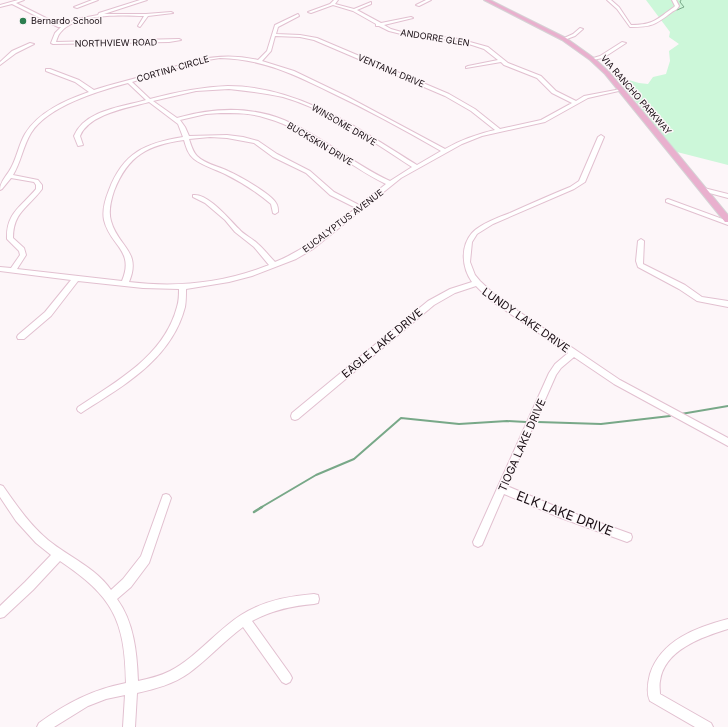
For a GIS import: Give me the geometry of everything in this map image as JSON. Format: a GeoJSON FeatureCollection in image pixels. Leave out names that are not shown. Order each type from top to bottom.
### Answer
{"type":"FeatureCollection","features":[{"type":"Feature","properties":{"kind":"main road","name":"VIA RANCHO PARKWAY"},"geometry":{"type":"LineString","coordinates":[[486,0],[564,39],[592,59],[621,90],[728,221]]}},
{"type":"Feature","properties":{"kind":"street"},"geometry":{"type":"LineString","coordinates":[[0,6],[22,0]]}},
{"type":"Feature","properties":{"kind":"street"},"geometry":{"type":"LineString","coordinates":[[76,7],[96,0]]}},
{"type":"Feature","properties":{"kind":"street"},"geometry":{"type":"LineString","coordinates":[[98,16],[107,11],[145,0]]}},
{"type":"Feature","properties":{"kind":"street"},"geometry":{"type":"LineString","coordinates":[[418,5],[429,0]]}},
{"type":"Feature","properties":{"kind":"street"},"geometry":{"type":"LineString","coordinates":[[609,0],[618,8],[630,26],[646,26],[659,21],[675,10],[677,6],[674,0]]}},
{"type":"Feature","properties":{"kind":"street"},"geometry":{"type":"LineString","coordinates":[[310,12],[334,2]]}},
{"type":"Feature","properties":{"kind":"street","name":"ANDORRE GLEN"},"geometry":{"type":"LineString","coordinates":[[334,2],[354,10],[377,24],[398,32],[459,40],[486,48],[502,61],[539,76],[554,92],[575,102]]}},
{"type":"Feature","properties":{"kind":"street"},"geometry":{"type":"LineString","coordinates":[[13,3],[59,26],[63,26],[80,19],[98,16],[146,15],[171,12]]}},
{"type":"Feature","properties":{"kind":"street"},"geometry":{"type":"LineString","coordinates":[[354,10],[370,3]]}},
{"type":"Feature","properties":{"kind":"street"},"geometry":{"type":"LineString","coordinates":[[140,26],[146,15]]}},
{"type":"Feature","properties":{"kind":"street"},"geometry":{"type":"LineString","coordinates":[[258,61],[269,51],[276,26],[298,15]]}},
{"type":"Feature","properties":{"kind":"street"},"geometry":{"type":"LineString","coordinates":[[377,24],[411,18]]}},
{"type":"Feature","properties":{"kind":"street","name":"NORTHVIEW ROAD"},"geometry":{"type":"LineString","coordinates":[[63,26],[54,38],[53,43],[169,42],[178,40]]}},
{"type":"Feature","properties":{"kind":"street"},"geometry":{"type":"LineString","coordinates":[[564,39],[574,35],[581,29]]}},
{"type":"Feature","properties":{"kind":"street","name":"VENTANA DRIVE"},"geometry":{"type":"LineString","coordinates":[[274,35],[300,36],[315,39],[438,90],[473,110],[499,131]]}},
{"type":"Feature","properties":{"kind":"street"},"geometry":{"type":"LineString","coordinates":[[592,59],[601,57],[624,43]]}},
{"type":"Feature","properties":{"kind":"street"},"geometry":{"type":"LineString","coordinates":[[0,64],[14,52],[32,44]]}},
{"type":"Feature","properties":{"kind":"street","name":"CORTINA CIRCLE"},"geometry":{"type":"LineString","coordinates":[[0,188],[14,168],[25,138],[33,127],[45,116],[60,106],[93,92],[208,58],[231,57],[278,66],[355,102],[444,151]]}},
{"type":"Feature","properties":{"kind":"street"},"geometry":{"type":"LineString","coordinates":[[468,67],[502,61]]}},
{"type":"Feature","properties":{"kind":"street"},"geometry":{"type":"LineString","coordinates":[[48,70],[78,81],[93,92]]}},
{"type":"Feature","properties":{"kind":"street"},"geometry":{"type":"LineString","coordinates":[[129,82],[183,128],[186,139],[195,156],[204,163],[239,179],[273,203],[276,212]]}},
{"type":"Feature","properties":{"kind":"street","name":"WINSOME DRIVE"},"geometry":{"type":"LineString","coordinates":[[80,145],[77,136],[78,132],[86,123],[105,113],[182,92],[212,88],[247,88],[276,93],[303,102],[322,111],[416,167]]}},
{"type":"Feature","properties":{"kind":"street","name":"EUCALYPTUS AVENUE"},"geometry":{"type":"LineString","coordinates":[[0,269],[143,286],[183,287],[229,280],[252,274],[274,266],[311,247],[391,184],[416,167],[444,151],[480,135],[543,121],[575,102],[591,95],[621,90]]}},
{"type":"Feature","properties":{"kind":"street","name":"BUCKSKIN DRIVE"},"geometry":{"type":"LineString","coordinates":[[175,120],[198,113],[225,110],[243,111],[267,116],[296,128],[363,170],[391,184]]}},
{"type":"Feature","properties":{"kind":"street"},"geometry":{"type":"LineString","coordinates":[[124,283],[130,274],[131,264],[129,257],[109,228],[106,208],[122,167],[132,157],[151,147],[186,139],[224,136],[254,141],[277,157],[308,172],[337,196],[360,208]]}},
{"type":"Feature","properties":{"kind":"street","name":"LUNDY LAKE DRIVE"},"geometry":{"type":"LineString","coordinates":[[601,137],[582,182],[572,188],[491,223],[475,233],[469,242],[467,262],[472,276],[477,283],[493,298],[617,382],[728,442]]}},
{"type":"Feature","properties":{"kind":"street"},"geometry":{"type":"LineString","coordinates":[[9,176],[36,181],[39,185],[39,189],[16,212],[10,239],[22,250],[22,255],[13,270]]}},
{"type":"Feature","properties":{"kind":"street"},"geometry":{"type":"LineString","coordinates":[[704,190],[728,196]]}},
{"type":"Feature","properties":{"kind":"street"},"geometry":{"type":"LineString","coordinates":[[195,196],[207,202],[227,219],[237,230],[256,245],[274,266]]}},
{"type":"Feature","properties":{"kind":"street"},"geometry":{"type":"LineString","coordinates":[[668,201],[728,221]]}},
{"type":"Feature","properties":{"kind":"street"},"geometry":{"type":"LineString","coordinates":[[641,241],[640,265],[692,293],[700,299],[728,304]]}},
{"type":"Feature","properties":{"kind":"street"},"geometry":{"type":"LineString","coordinates":[[21,337],[48,314],[76,278]]}},
{"type":"Feature","properties":{"kind":"street","name":"EAGLE LAKE DRIVE"},"geometry":{"type":"LineString","coordinates":[[295,416],[431,302],[442,295],[464,286],[477,283]]}},
{"type":"Feature","properties":{"kind":"street"},"geometry":{"type":"LineString","coordinates":[[81,409],[139,370],[160,350],[172,332],[178,318],[182,307],[183,287]]}},
{"type":"Feature","properties":{"kind":"street","name":"TIOGA LAKE DRIVE"},"geometry":{"type":"LineString","coordinates":[[478,542],[503,489],[553,373],[558,366],[574,353]]}},
{"type":"Feature","properties":{"kind":"street"},"geometry":{"type":"LineString","coordinates":[[0,489],[31,532],[90,576],[119,610],[127,632],[132,655],[132,688],[129,727]]}},
{"type":"Feature","properties":{"kind":"street","name":"ELK LAKE DRIVE"},"geometry":{"type":"LineString","coordinates":[[503,489],[561,514],[627,538]]}},
{"type":"Feature","properties":{"kind":"street"},"geometry":{"type":"LineString","coordinates":[[110,598],[126,583],[145,559],[166,498]]}},
{"type":"Feature","properties":{"kind":"street"},"geometry":{"type":"LineString","coordinates":[[0,613],[29,586],[59,554]]}},
{"type":"Feature","properties":{"kind":"street"},"geometry":{"type":"LineString","coordinates":[[43,727],[80,703],[99,695],[166,680],[184,670],[244,619],[261,610],[278,603],[294,600],[314,599]]}},
{"type":"Feature","properties":{"kind":"street"},"geometry":{"type":"LineString","coordinates":[[244,619],[286,678]]}},
{"type":"Feature","properties":{"kind":"street"},"geometry":{"type":"LineString","coordinates":[[706,727],[654,697],[652,687],[656,670],[673,647],[704,630],[728,624]]}},
{"type":"Feature","properties":{"kind":"green space"},"geometry":{"type":"Polygon","coordinates":[[[646,0],[728,0],[728,165],[677,152],[615,76],[648,84],[653,77],[666,74],[670,61],[669,51],[679,44],[669,37],[670,32],[646,0]]]}},
{"type":"Feature","properties":{"kind":"waterway"},"geometry":{"type":"LineString","coordinates":[[677,10],[684,7],[680,2],[681,0]]}},
{"type":"Feature","properties":{"kind":"waterway"},"geometry":{"type":"LineString","coordinates":[[681,414],[728,406]]}},
{"type":"Feature","properties":{"kind":"waterway"},"geometry":{"type":"LineString","coordinates":[[538,422],[601,424],[670,416]]}},
{"type":"Feature","properties":{"kind":"waterway"},"geometry":{"type":"LineString","coordinates":[[260,508],[316,475],[354,459],[401,418],[459,424],[507,421],[526,422]]}},
{"type":"Feature","properties":{"kind":"waterway"},"geometry":{"type":"LineString","coordinates":[[254,512],[262,507]]}},
{"type":"Feature","properties":{"kind":"place","name":"Bernardo School"},"geometry":{"type":"Point","coordinates":[23,21]}}]}
